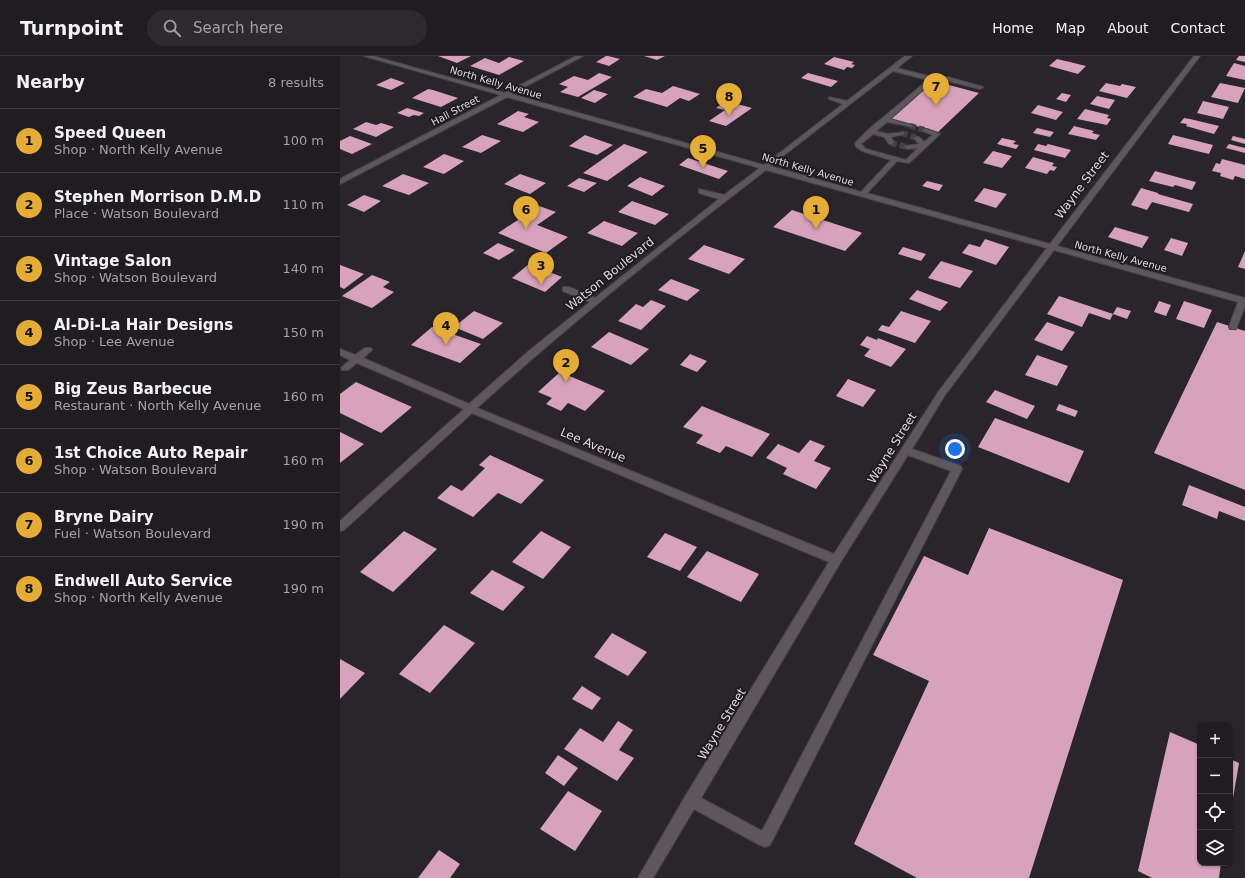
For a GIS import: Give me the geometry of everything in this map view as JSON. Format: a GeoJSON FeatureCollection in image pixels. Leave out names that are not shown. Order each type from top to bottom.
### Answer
{"type":"FeatureCollection","features":[{"type":"Feature","properties":{"kind":"street","name":"North Kelly Avenue"},"geometry":{"type":"LineString","coordinates":[[367,56],[678,146],[764,168],[1244,300]]}},
{"type":"Feature","properties":{"kind":"street","name":"Hall Street"},"geometry":{"type":"LineString","coordinates":[[340,182],[580,56]]}},
{"type":"Feature","properties":{"kind":"street","name":"Watson Boulevard"},"geometry":{"type":"LineString","coordinates":[[340,527],[533,352],[725,198],[909,56]]}},
{"type":"Feature","properties":{"kind":"street","name":"Wayne Street"},"geometry":{"type":"LineString","coordinates":[[644,878],[836,560],[942,393],[1197,56]]}},
{"type":"Feature","properties":{"kind":"street"},"geometry":{"type":"LineString","coordinates":[[893,69],[932,79],[948,79],[980,87]]}},
{"type":"Feature","properties":{"kind":"street"},"geometry":{"type":"LineString","coordinates":[[925,130],[936,134],[907,162],[864,150],[858,146],[858,143],[870,131],[932,79]]}},
{"type":"Feature","properties":{"kind":"street"},"geometry":{"type":"LineString","coordinates":[[831,98],[848,103]]}},
{"type":"Feature","properties":{"kind":"street"},"geometry":{"type":"LineString","coordinates":[[884,119],[910,126]]}},
{"type":"Feature","properties":{"kind":"street"},"geometry":{"type":"LineString","coordinates":[[870,131],[886,136],[902,133]]}},
{"type":"Feature","properties":{"kind":"street"},"geometry":{"type":"LineString","coordinates":[[886,136],[891,143]]}},
{"type":"Feature","properties":{"kind":"street"},"geometry":{"type":"LineString","coordinates":[[917,138],[924,146]]}},
{"type":"Feature","properties":{"kind":"street"},"geometry":{"type":"LineString","coordinates":[[907,147],[924,146]]}},
{"type":"Feature","properties":{"kind":"street"},"geometry":{"type":"LineString","coordinates":[[862,195],[895,159]]}},
{"type":"Feature","properties":{"kind":"street"},"geometry":{"type":"LineString","coordinates":[[702,191],[725,198]]}},
{"type":"Feature","properties":{"kind":"street"},"geometry":{"type":"LineString","coordinates":[[566,289],[596,301]]}},
{"type":"Feature","properties":{"kind":"street"},"geometry":{"type":"LineString","coordinates":[[1233,327],[1244,300]]}},
{"type":"Feature","properties":{"kind":"street"},"geometry":{"type":"LineString","coordinates":[[344,368],[368,350]]}},
{"type":"Feature","properties":{"kind":"street","name":"Lee Avenue"},"geometry":{"type":"LineString","coordinates":[[340,352],[470,409],[836,560]]}},
{"type":"Feature","properties":{"kind":"street"},"geometry":{"type":"LineString","coordinates":[[691,800],[765,840],[957,469],[906,450]]}},
{"type":"Feature","properties":{"kind":"building"},"geometry":{"type":"Polygon","coordinates":[[[438,56],[471,56],[457,63],[438,56]]]}},
{"type":"Feature","properties":{"kind":"building"},"geometry":{"type":"Polygon","coordinates":[[[606,56],[620,59],[609,66],[596,62],[606,56]]]}},
{"type":"Feature","properties":{"kind":"building"},"geometry":{"type":"Polygon","coordinates":[[[644,56],[665,56],[657,60],[644,56]]]}},
{"type":"Feature","properties":{"kind":"building"},"geometry":{"type":"Polygon","coordinates":[[[1239,56],[1245,56],[1245,62],[1236,60],[1239,56]]]}},
{"type":"Feature","properties":{"kind":"building"},"geometry":{"type":"Polygon","coordinates":[[[509,57],[524,61],[499,75],[470,66],[485,58],[499,63],[509,57]]]}},
{"type":"Feature","properties":{"kind":"building"},"geometry":{"type":"Polygon","coordinates":[[[834,57],[854,62],[851,64],[855,65],[852,68],[847,67],[844,70],[824,64],[834,57]]]}},
{"type":"Feature","properties":{"kind":"building"},"geometry":{"type":"Polygon","coordinates":[[[1057,59],[1086,66],[1078,74],[1049,66],[1057,59]]]}},
{"type":"Feature","properties":{"kind":"building"},"geometry":{"type":"Polygon","coordinates":[[[1234,63],[1245,66],[1245,80],[1226,76],[1234,63]]]}},
{"type":"Feature","properties":{"kind":"building"},"geometry":{"type":"Polygon","coordinates":[[[599,73],[612,77],[578,97],[560,92],[568,87],[559,84],[574,76],[588,80],[599,73]]]}},
{"type":"Feature","properties":{"kind":"building"},"geometry":{"type":"Polygon","coordinates":[[[808,73],[838,81],[831,87],[801,78],[808,73]]]}},
{"type":"Feature","properties":{"kind":"building"},"geometry":{"type":"Polygon","coordinates":[[[391,78],[405,83],[391,90],[376,85],[391,78]]]}},
{"type":"Feature","properties":{"kind":"building"},"geometry":{"type":"Polygon","coordinates":[[[934,81],[979,93],[938,132],[891,119],[934,81]]]}},
{"type":"Feature","properties":{"kind":"building"},"geometry":{"type":"Polygon","coordinates":[[[1106,83],[1136,87],[1127,98],[1099,91],[1106,83]]]}},
{"type":"Feature","properties":{"kind":"building"},"geometry":{"type":"Polygon","coordinates":[[[1220,83],[1245,88],[1238,103],[1211,97],[1220,83]]]}},
{"type":"Feature","properties":{"kind":"building"},"geometry":{"type":"Polygon","coordinates":[[[673,86],[700,94],[689,101],[680,98],[667,107],[633,97],[646,89],[662,93],[673,86]]]}},
{"type":"Feature","properties":{"kind":"building"},"geometry":{"type":"Polygon","coordinates":[[[428,89],[458,98],[441,107],[412,98],[428,89]]]}},
{"type":"Feature","properties":{"kind":"building"},"geometry":{"type":"Polygon","coordinates":[[[594,90],[608,94],[595,103],[581,98],[594,90]]]}},
{"type":"Feature","properties":{"kind":"building"},"geometry":{"type":"Polygon","coordinates":[[[1062,93],[1071,95],[1066,102],[1056,99],[1062,93]]]}},
{"type":"Feature","properties":{"kind":"building"},"geometry":{"type":"Polygon","coordinates":[[[1097,96],[1115,100],[1109,109],[1090,104],[1097,96]]]}},
{"type":"Feature","properties":{"kind":"building"},"geometry":{"type":"Polygon","coordinates":[[[726,101],[752,108],[726,126],[709,121],[725,110],[716,108],[726,101]]]}},
{"type":"Feature","properties":{"kind":"building"},"geometry":{"type":"Polygon","coordinates":[[[1203,101],[1229,107],[1223,119],[1197,113],[1203,101]]]}},
{"type":"Feature","properties":{"kind":"building"},"geometry":{"type":"Polygon","coordinates":[[[1038,105],[1063,112],[1056,120],[1031,113],[1038,105]]]}},
{"type":"Feature","properties":{"kind":"building"},"geometry":{"type":"Polygon","coordinates":[[[407,108],[424,113],[419,116],[414,115],[409,117],[397,113],[407,108]]]}},
{"type":"Feature","properties":{"kind":"building"},"geometry":{"type":"Polygon","coordinates":[[[1085,109],[1109,115],[1107,118],[1111,119],[1107,125],[1077,119],[1085,109]]]}},
{"type":"Feature","properties":{"kind":"building"},"geometry":{"type":"Polygon","coordinates":[[[518,111],[529,114],[524,117],[539,122],[523,132],[497,124],[518,111]]]}},
{"type":"Feature","properties":{"kind":"building"},"geometry":{"type":"Polygon","coordinates":[[[1184,118],[1219,126],[1214,134],[1186,126],[1187,124],[1180,123],[1184,118]]]}},
{"type":"Feature","properties":{"kind":"building"},"geometry":{"type":"Polygon","coordinates":[[[366,122],[376,125],[381,123],[394,127],[376,137],[353,129],[366,122]]]}},
{"type":"Feature","properties":{"kind":"building"},"geometry":{"type":"Polygon","coordinates":[[[1074,126],[1094,131],[1092,133],[1100,135],[1096,140],[1068,134],[1074,126]]]}},
{"type":"Feature","properties":{"kind":"building"},"geometry":{"type":"Polygon","coordinates":[[[1037,128],[1054,132],[1050,137],[1033,133],[1037,128]]]}},
{"type":"Feature","properties":{"kind":"building"},"geometry":{"type":"Polygon","coordinates":[[[482,135],[501,141],[481,153],[462,147],[482,135]]]}},
{"type":"Feature","properties":{"kind":"building"},"geometry":{"type":"Polygon","coordinates":[[[585,135],[613,145],[597,155],[569,146],[585,135]]]}},
{"type":"Feature","properties":{"kind":"building"},"geometry":{"type":"Polygon","coordinates":[[[1173,135],[1213,145],[1209,154],[1168,144],[1173,135]]]}},
{"type":"Feature","properties":{"kind":"building"},"geometry":{"type":"Polygon","coordinates":[[[350,136],[372,144],[352,154],[340,149],[340,141],[350,136]]]}},
{"type":"Feature","properties":{"kind":"building"},"geometry":{"type":"Polygon","coordinates":[[[1233,136],[1245,139],[1245,144],[1231,140],[1233,136]]]}},
{"type":"Feature","properties":{"kind":"building"},"geometry":{"type":"Polygon","coordinates":[[[1002,138],[1016,141],[1013,144],[1019,145],[1016,149],[997,144],[1002,138]]]}},
{"type":"Feature","properties":{"kind":"building"},"geometry":{"type":"Polygon","coordinates":[[[624,144],[648,152],[607,181],[583,173],[624,144]]]}},
{"type":"Feature","properties":{"kind":"building"},"geometry":{"type":"Polygon","coordinates":[[[1038,144],[1046,146],[1048,144],[1071,150],[1065,158],[1034,150],[1038,144]]]}},
{"type":"Feature","properties":{"kind":"building"},"geometry":{"type":"Polygon","coordinates":[[[1229,144],[1245,148],[1245,153],[1226,148],[1229,144]]]}},
{"type":"Feature","properties":{"kind":"building"},"geometry":{"type":"Polygon","coordinates":[[[993,151],[1012,156],[1002,168],[983,163],[993,151]]]}},
{"type":"Feature","properties":{"kind":"building"},"geometry":{"type":"Polygon","coordinates":[[[444,154],[464,161],[444,174],[423,167],[444,154]]]}},
{"type":"Feature","properties":{"kind":"building"},"geometry":{"type":"Polygon","coordinates":[[[1033,157],[1054,163],[1052,166],[1057,167],[1054,171],[1050,170],[1047,174],[1025,168],[1033,157]]]}},
{"type":"Feature","properties":{"kind":"building"},"geometry":{"type":"Polygon","coordinates":[[[688,158],[728,171],[719,179],[679,165],[688,158]]]}},
{"type":"Feature","properties":{"kind":"building"},"geometry":{"type":"Polygon","coordinates":[[[1222,159],[1245,165],[1245,179],[1235,176],[1233,180],[1220,176],[1221,173],[1212,171],[1216,163],[1220,164],[1222,159]]]}},
{"type":"Feature","properties":{"kind":"building"},"geometry":{"type":"Polygon","coordinates":[[[1155,171],[1196,182],[1192,190],[1175,185],[1173,187],[1149,181],[1155,171]]]}},
{"type":"Feature","properties":{"kind":"building"},"geometry":{"type":"Polygon","coordinates":[[[403,174],[429,183],[409,195],[382,186],[403,174]]]}},
{"type":"Feature","properties":{"kind":"building"},"geometry":{"type":"Polygon","coordinates":[[[520,174],[546,183],[530,194],[504,184],[520,174]]]}},
{"type":"Feature","properties":{"kind":"building"},"geometry":{"type":"Polygon","coordinates":[[[640,177],[665,186],[652,196],[627,186],[640,177]]]}},
{"type":"Feature","properties":{"kind":"building"},"geometry":{"type":"Polygon","coordinates":[[[579,178],[597,183],[584,192],[567,186],[579,178]]]}},
{"type":"Feature","properties":{"kind":"building"},"geometry":{"type":"Polygon","coordinates":[[[927,181],[943,185],[939,191],[922,186],[927,181]]]}},
{"type":"Feature","properties":{"kind":"building"},"geometry":{"type":"Polygon","coordinates":[[[984,188],[1007,194],[996,208],[974,201],[984,188]]]}},
{"type":"Feature","properties":{"kind":"building"},"geometry":{"type":"Polygon","coordinates":[[[1141,188],[1193,204],[1189,212],[1152,202],[1147,210],[1131,205],[1141,188]]]}},
{"type":"Feature","properties":{"kind":"building"},"geometry":{"type":"Polygon","coordinates":[[[364,195],[381,201],[364,212],[347,205],[364,195]]]}},
{"type":"Feature","properties":{"kind":"building"},"geometry":{"type":"Polygon","coordinates":[[[632,201],[669,214],[655,225],[618,212],[632,201]]]}},
{"type":"Feature","properties":{"kind":"building"},"geometry":{"type":"Polygon","coordinates":[[[539,206],[556,212],[537,225],[568,237],[546,253],[498,233],[539,206]]]}},
{"type":"Feature","properties":{"kind":"building"},"geometry":{"type":"Polygon","coordinates":[[[792,210],[862,233],[845,251],[773,227],[792,210]]]}},
{"type":"Feature","properties":{"kind":"building"},"geometry":{"type":"Polygon","coordinates":[[[604,221],[638,233],[622,246],[587,233],[604,221]]]}},
{"type":"Feature","properties":{"kind":"building"},"geometry":{"type":"Polygon","coordinates":[[[1115,227],[1149,237],[1142,248],[1108,237],[1115,227]]]}},
{"type":"Feature","properties":{"kind":"building"},"geometry":{"type":"Polygon","coordinates":[[[1171,238],[1188,243],[1182,256],[1164,250],[1171,238]]]}},
{"type":"Feature","properties":{"kind":"building"},"geometry":{"type":"Polygon","coordinates":[[[985,239],[1009,247],[996,265],[962,253],[969,244],[980,247],[985,239]]]}},
{"type":"Feature","properties":{"kind":"building"},"geometry":{"type":"Polygon","coordinates":[[[498,243],[515,250],[499,260],[483,253],[498,243]]]}},
{"type":"Feature","properties":{"kind":"building"},"geometry":{"type":"Polygon","coordinates":[[[704,245],[745,259],[729,274],[688,259],[704,245]]]}},
{"type":"Feature","properties":{"kind":"building"},"geometry":{"type":"Polygon","coordinates":[[[903,247],[926,254],[921,261],[898,254],[903,247]]]}},
{"type":"Feature","properties":{"kind":"building"},"geometry":{"type":"Polygon","coordinates":[[[1245,251],[1245,269],[1238,267],[1245,251]]]}},
{"type":"Feature","properties":{"kind":"building"},"geometry":{"type":"Polygon","coordinates":[[[941,261],[973,271],[960,288],[928,278],[941,261]]]}},
{"type":"Feature","properties":{"kind":"building"},"geometry":{"type":"Polygon","coordinates":[[[529,264],[562,277],[545,292],[512,278],[529,264]]]}},
{"type":"Feature","properties":{"kind":"building"},"geometry":{"type":"Polygon","coordinates":[[[340,265],[364,274],[344,289],[340,287],[340,265]]]}},
{"type":"Feature","properties":{"kind":"building"},"geometry":{"type":"Polygon","coordinates":[[[372,275],[390,282],[383,287],[394,292],[372,308],[342,296],[372,275]]]}},
{"type":"Feature","properties":{"kind":"building"},"geometry":{"type":"Polygon","coordinates":[[[671,279],[700,290],[687,301],[658,290],[671,279]]]}},
{"type":"Feature","properties":{"kind":"building"},"geometry":{"type":"Polygon","coordinates":[[[917,290],[948,302],[940,311],[909,299],[917,290]]]}},
{"type":"Feature","properties":{"kind":"building"},"geometry":{"type":"Polygon","coordinates":[[[1059,296],[1113,314],[1110,320],[1089,313],[1082,327],[1047,314],[1059,296]]]}},
{"type":"Feature","properties":{"kind":"building"},"geometry":{"type":"Polygon","coordinates":[[[651,300],[666,306],[641,330],[618,321],[636,304],[643,307],[651,300]]]}},
{"type":"Feature","properties":{"kind":"building"},"geometry":{"type":"Polygon","coordinates":[[[1159,301],[1171,305],[1166,316],[1154,312],[1159,301]]]}},
{"type":"Feature","properties":{"kind":"building"},"geometry":{"type":"Polygon","coordinates":[[[1184,301],[1212,310],[1204,328],[1176,319],[1184,301]]]}},
{"type":"Feature","properties":{"kind":"building"},"geometry":{"type":"Polygon","coordinates":[[[1117,307],[1131,311],[1127,319],[1113,314],[1117,307]]]}},
{"type":"Feature","properties":{"kind":"building"},"geometry":{"type":"Polygon","coordinates":[[[474,311],[503,323],[483,339],[454,327],[474,311]]]}},
{"type":"Feature","properties":{"kind":"building"},"geometry":{"type":"Polygon","coordinates":[[[901,311],[931,321],[915,343],[878,330],[882,325],[889,327],[901,311]]]}},
{"type":"Feature","properties":{"kind":"building"},"geometry":{"type":"Polygon","coordinates":[[[1047,322],[1075,332],[1062,351],[1034,340],[1047,322]]]}},
{"type":"Feature","properties":{"kind":"building"},"geometry":{"type":"Polygon","coordinates":[[[1217,322],[1245,331],[1245,490],[1154,453],[1217,322]]]}},
{"type":"Feature","properties":{"kind":"building"},"geometry":{"type":"Polygon","coordinates":[[[432,327],[481,344],[460,363],[411,345],[432,327]]]}},
{"type":"Feature","properties":{"kind":"building"},"geometry":{"type":"Polygon","coordinates":[[[609,332],[649,349],[631,365],[591,347],[609,332]]]}},
{"type":"Feature","properties":{"kind":"building"},"geometry":{"type":"Polygon","coordinates":[[[867,336],[877,340],[878,338],[906,349],[891,367],[864,356],[870,349],[860,345],[867,336]]]}},
{"type":"Feature","properties":{"kind":"building"},"geometry":{"type":"Polygon","coordinates":[[[690,354],[707,361],[697,372],[680,365],[690,354]]]}},
{"type":"Feature","properties":{"kind":"building"},"geometry":{"type":"Polygon","coordinates":[[[1037,355],[1068,366],[1057,386],[1025,375],[1037,355]]]}},
{"type":"Feature","properties":{"kind":"building"},"geometry":{"type":"Polygon","coordinates":[[[560,372],[605,391],[585,411],[568,403],[561,411],[546,404],[552,398],[538,392],[560,372]]]}},
{"type":"Feature","properties":{"kind":"building"},"geometry":{"type":"Polygon","coordinates":[[[848,379],[876,390],[863,407],[836,396],[848,379]]]}},
{"type":"Feature","properties":{"kind":"building"},"geometry":{"type":"Polygon","coordinates":[[[356,382],[412,407],[381,433],[340,413],[340,394],[356,382]]]}},
{"type":"Feature","properties":{"kind":"building"},"geometry":{"type":"Polygon","coordinates":[[[995,390],[1035,406],[1027,419],[986,402],[995,390]]]}},
{"type":"Feature","properties":{"kind":"building"},"geometry":{"type":"Polygon","coordinates":[[[1059,404],[1078,411],[1075,417],[1056,410],[1059,404]]]}},
{"type":"Feature","properties":{"kind":"building"},"geometry":{"type":"Polygon","coordinates":[[[702,406],[770,434],[752,457],[726,446],[720,453],[696,443],[703,435],[683,427],[702,406]]]}},
{"type":"Feature","properties":{"kind":"building"},"geometry":{"type":"Polygon","coordinates":[[[995,418],[1084,451],[1069,483],[978,447],[995,418]]]}},
{"type":"Feature","properties":{"kind":"building"},"geometry":{"type":"Polygon","coordinates":[[[340,432],[364,444],[340,463],[340,432]]]}},
{"type":"Feature","properties":{"kind":"building"},"geometry":{"type":"Polygon","coordinates":[[[810,440],[825,446],[814,461],[831,468],[816,489],[783,474],[787,468],[766,458],[778,444],[799,453],[810,440]]]}},
{"type":"Feature","properties":{"kind":"building"},"geometry":{"type":"Polygon","coordinates":[[[490,455],[544,480],[521,504],[498,493],[473,517],[437,498],[451,485],[462,491],[485,468],[479,465],[490,455]]]}},
{"type":"Feature","properties":{"kind":"building"},"geometry":{"type":"Polygon","coordinates":[[[1189,485],[1245,507],[1245,521],[1219,511],[1217,519],[1182,505],[1189,485]]]}},
{"type":"Feature","properties":{"kind":"building"},"geometry":{"type":"Polygon","coordinates":[[[989,528],[1123,580],[1029,878],[917,878],[854,844],[929,681],[873,655],[924,556],[968,575],[989,528]]]}},
{"type":"Feature","properties":{"kind":"building"},"geometry":{"type":"Polygon","coordinates":[[[404,531],[437,549],[393,592],[360,572],[404,531]]]}},
{"type":"Feature","properties":{"kind":"building"},"geometry":{"type":"Polygon","coordinates":[[[541,531],[571,547],[543,579],[512,562],[541,531]]]}},
{"type":"Feature","properties":{"kind":"building"},"geometry":{"type":"Polygon","coordinates":[[[665,533],[697,547],[680,571],[647,557],[665,533]]]}},
{"type":"Feature","properties":{"kind":"building"},"geometry":{"type":"Polygon","coordinates":[[[707,551],[759,574],[741,602],[687,577],[707,551]]]}},
{"type":"Feature","properties":{"kind":"building"},"geometry":{"type":"Polygon","coordinates":[[[492,570],[525,587],[503,611],[470,593],[492,570]]]}},
{"type":"Feature","properties":{"kind":"building"},"geometry":{"type":"Polygon","coordinates":[[[444,625],[475,643],[430,693],[399,674],[444,625]]]}},
{"type":"Feature","properties":{"kind":"building"},"geometry":{"type":"Polygon","coordinates":[[[612,633],[647,652],[628,676],[594,657],[612,633]]]}},
{"type":"Feature","properties":{"kind":"building"},"geometry":{"type":"Polygon","coordinates":[[[340,659],[365,673],[340,699],[340,659]]]}},
{"type":"Feature","properties":{"kind":"building"},"geometry":{"type":"Polygon","coordinates":[[[582,686],[601,698],[592,710],[572,699],[582,686]]]}},
{"type":"Feature","properties":{"kind":"building"},"geometry":{"type":"Polygon","coordinates":[[[618,721],[633,730],[619,750],[634,758],[617,781],[564,749],[580,728],[603,742],[618,721]]]}},
{"type":"Feature","properties":{"kind":"building"},"geometry":{"type":"Polygon","coordinates":[[[1170,732],[1197,744],[1197,866],[1221,866],[1219,878],[1152,878],[1138,871],[1170,732]]]}},
{"type":"Feature","properties":{"kind":"building"},"geometry":{"type":"Polygon","coordinates":[[[558,755],[578,768],[564,786],[545,773],[558,755]]]}},
{"type":"Feature","properties":{"kind":"building"},"geometry":{"type":"Polygon","coordinates":[[[1233,760],[1239,763],[1233,798],[1233,760]]]}},
{"type":"Feature","properties":{"kind":"building"},"geometry":{"type":"Polygon","coordinates":[[[568,791],[602,811],[575,851],[540,829],[568,791]]]}},
{"type":"Feature","properties":{"kind":"building"},"geometry":{"type":"Polygon","coordinates":[[[439,850],[460,864],[450,878],[418,878],[439,850]]]}},
{"type":"Feature","properties":{"kind":"tunnel"},"geometry":{"type":"LineString","coordinates":[[910,126],[925,130]]}},
{"type":"Feature","properties":{"kind":"tunnel"},"geometry":{"type":"LineString","coordinates":[[902,133],[917,138]]}},
{"type":"Feature","properties":{"kind":"tunnel"},"geometry":{"type":"LineString","coordinates":[[891,143],[907,147]]}},
{"type":"Feature","properties":{"kind":"place","name":"Bryne Dairy"},"geometry":{"type":"Point","coordinates":[936,106]}},
{"type":"Feature","properties":{"kind":"place","name":"Endwell Auto Service"},"geometry":{"type":"Point","coordinates":[729,116]}},
{"type":"Feature","properties":{"kind":"place","name":"Big Zeus Barbecue"},"geometry":{"type":"Point","coordinates":[703,168]}},
{"type":"Feature","properties":{"kind":"place","name":"1st Choice Auto Repair"},"geometry":{"type":"Point","coordinates":[526,229]}},
{"type":"Feature","properties":{"kind":"place","name":"Speed Queen"},"geometry":{"type":"Point","coordinates":[816,229]}},
{"type":"Feature","properties":{"kind":"place","name":"Vintage Salon"},"geometry":{"type":"Point","coordinates":[541,285]}},
{"type":"Feature","properties":{"kind":"place","name":"Al-Di-La Hair Designs"},"geometry":{"type":"Point","coordinates":[446,345]}},
{"type":"Feature","properties":{"kind":"place","name":"Stephen Morrison D.M.D"},"geometry":{"type":"Point","coordinates":[566,382]}}]}
